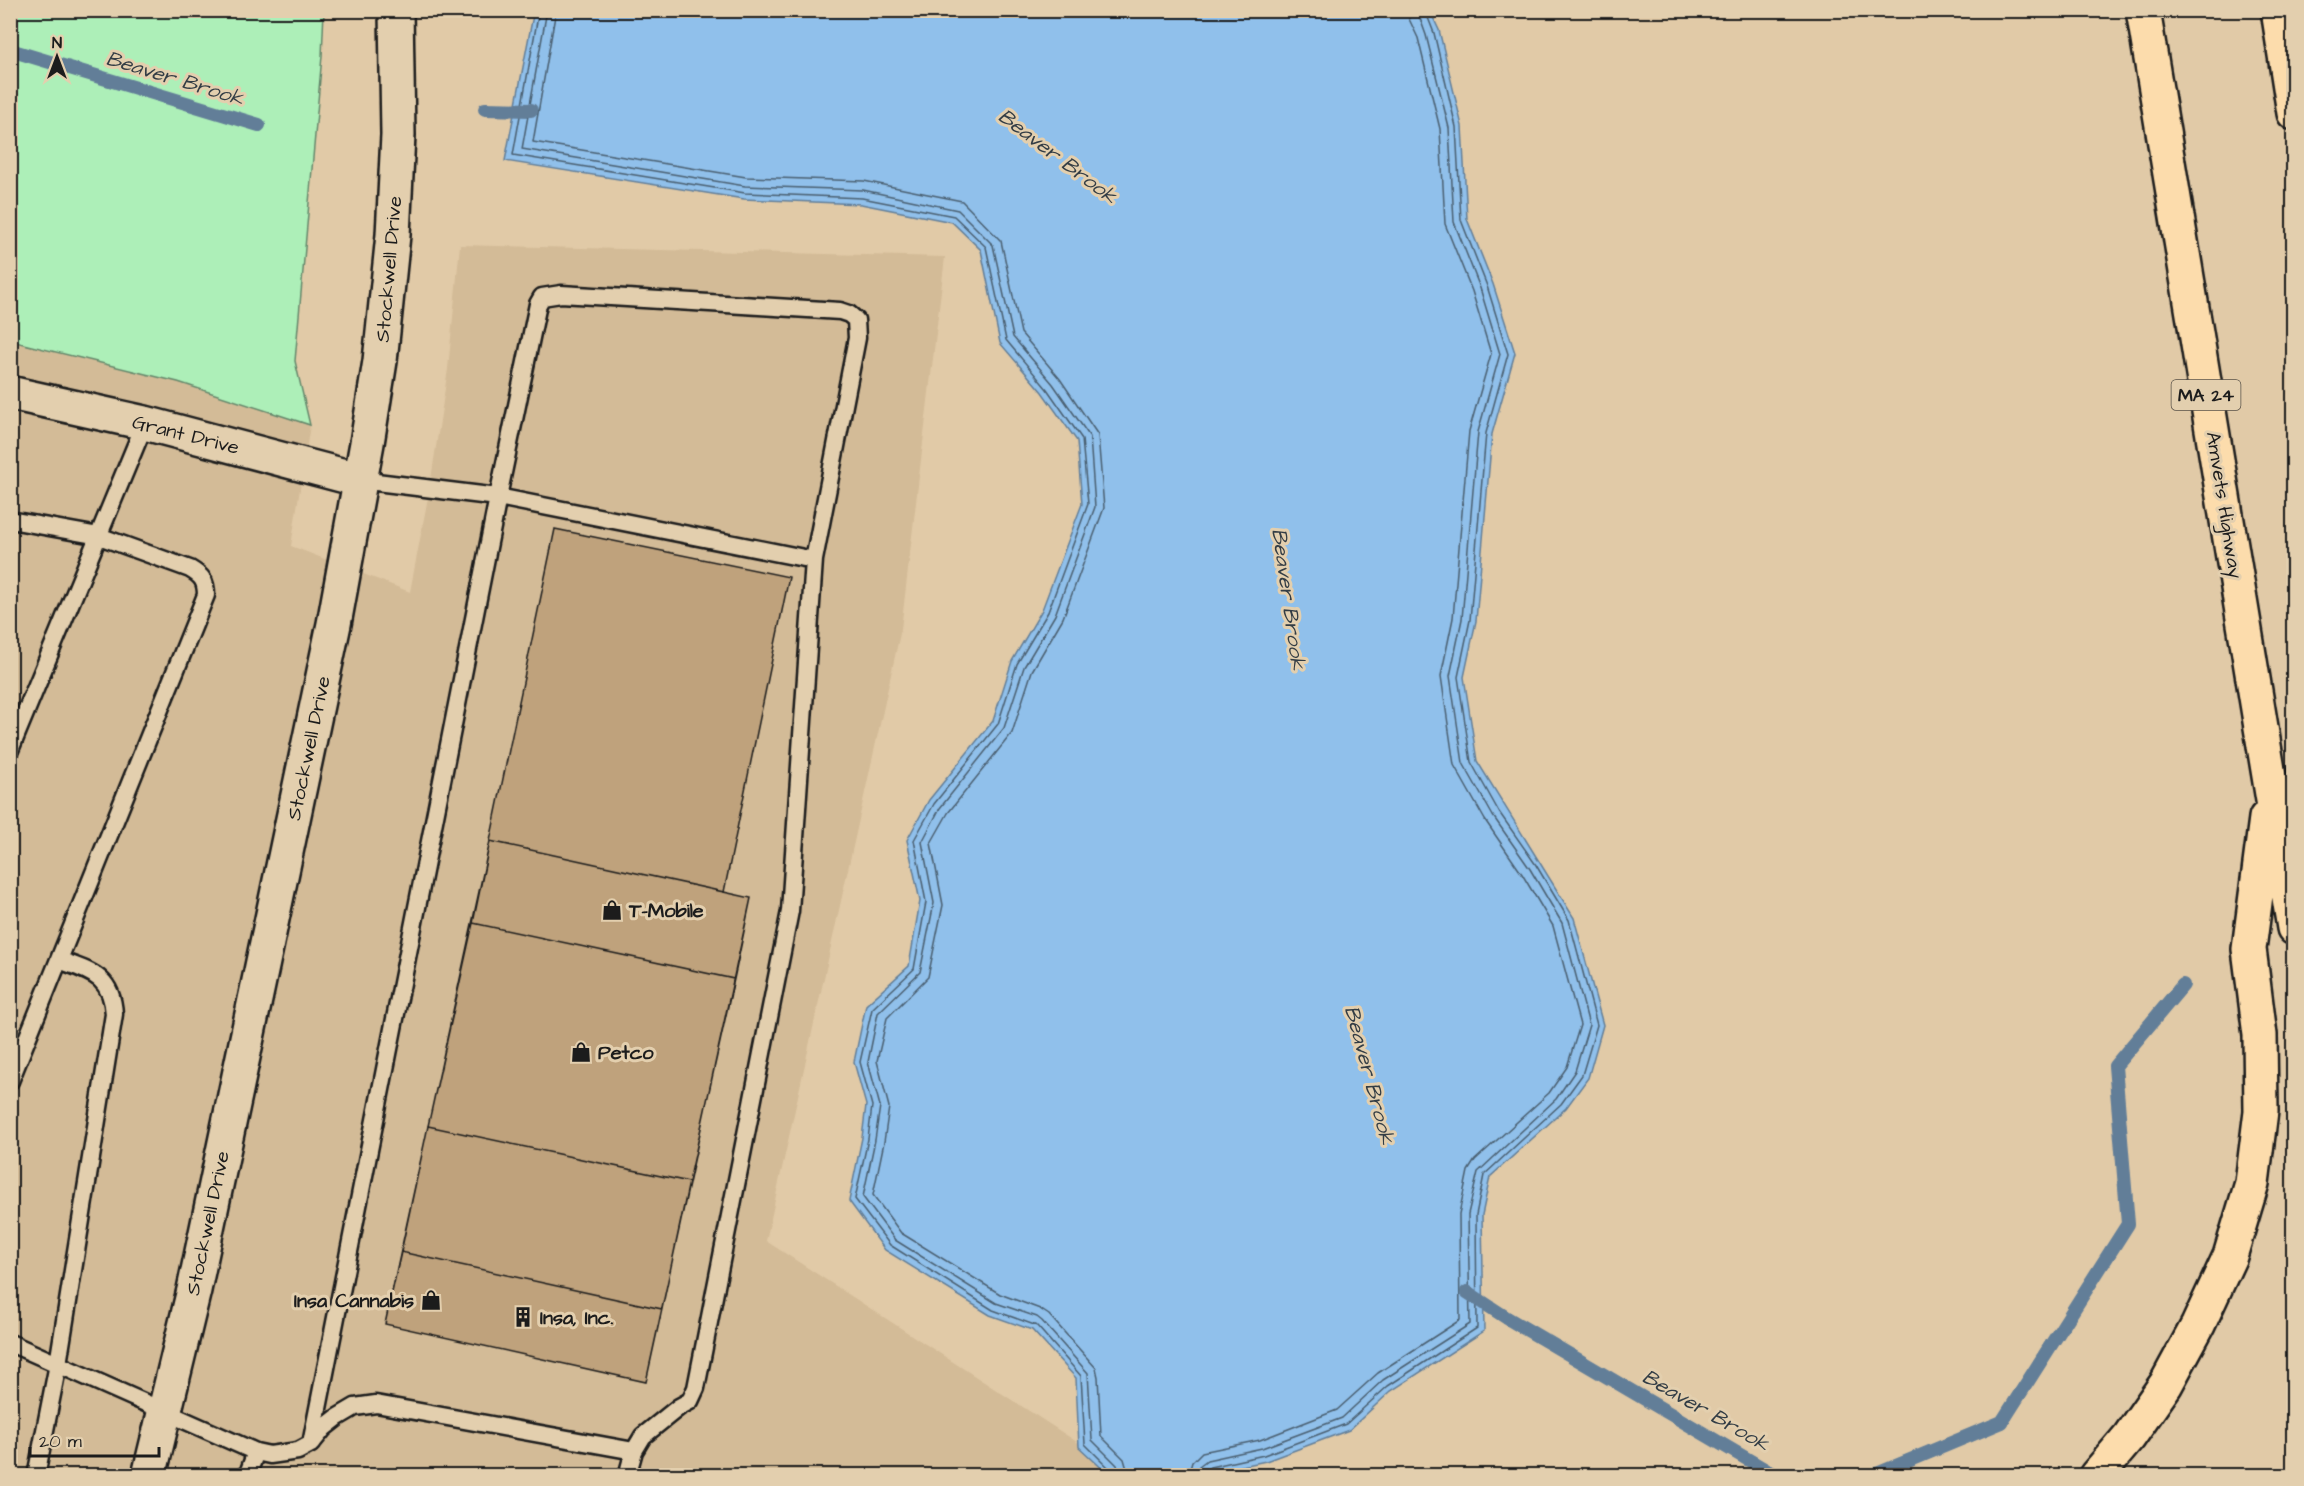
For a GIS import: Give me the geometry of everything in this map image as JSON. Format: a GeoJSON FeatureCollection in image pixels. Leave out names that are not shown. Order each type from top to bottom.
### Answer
{"type":"FeatureCollection","features":[{"type":"Feature","properties":{"kind":"highway","name":"Amvets Highway"},"geometry":{"type":"LineString","coordinates":[[2143,10],[2294,928]]}},
{"type":"Feature","properties":{"kind":"highway"},"geometry":{"type":"LineString","coordinates":[[2278,10],[2294,113]]}},
{"type":"Feature","properties":{"kind":"highway"},"geometry":{"type":"LineString","coordinates":[[2096,1476],[2129,1437],[2160,1393],[2198,1325],[2229,1256],[2252,1183],[2261,1111],[2260,1035],[2249,949],[2270,780]]}},
{"type":"Feature","properties":{"kind":"street","name":"Stockwell Drive"},"geometry":{"type":"LineString","coordinates":[[149,1476],[194,1290],[332,636],[360,480],[380,361],[393,235],[398,116],[396,10]]}},
{"type":"Feature","properties":{"kind":"street","name":"Grant Drive"},"geometry":{"type":"LineString","coordinates":[[10,393],[145,423],[360,480]]}},
{"type":"Feature","properties":{"kind":"lane"},"geometry":{"type":"LineString","coordinates":[[311,1444],[535,310],[542,297],[561,294],[840,311],[856,320],[857,338],[814,560],[790,911],[696,1388],[690,1401],[679,1407],[644,1436],[634,1451],[627,1476]]}},
{"type":"Feature","properties":{"kind":"lane"},"geometry":{"type":"LineString","coordinates":[[10,750],[145,423]]}},
{"type":"Feature","properties":{"kind":"lane"},"geometry":{"type":"LineString","coordinates":[[360,480],[498,497],[814,560]]}},
{"type":"Feature","properties":{"kind":"lane"},"geometry":{"type":"LineString","coordinates":[[10,520],[99,536],[190,569],[200,575],[206,583],[203,608],[10,1081]]}},
{"type":"Feature","properties":{"kind":"lane"},"geometry":{"type":"LineString","coordinates":[[36,1476],[58,1364],[114,1014],[113,999],[108,987],[100,978],[89,971],[59,960]]}},
{"type":"Feature","properties":{"kind":"lane"},"geometry":{"type":"LineString","coordinates":[[10,1343],[166,1410],[256,1452],[270,1455],[298,1451],[311,1444],[324,1428],[338,1417],[355,1407],[376,1404],[634,1451]]}},
{"type":"Feature","properties":{"kind":"lane"},"geometry":{"type":"LineString","coordinates":[[247,1476],[256,1452]]}},
{"type":"Feature","properties":{"kind":"shaded area"},"geometry":{"type":"Polygon","coordinates":[[[460,245],[945,257],[901,629],[766,1241],[1128,1475],[11,1476],[11,341],[178,382],[310,425],[291,546],[410,592],[429,492],[448,369],[460,245]]]}},
{"type":"Feature","properties":{"kind":"green space"},"geometry":{"type":"Polygon","coordinates":[[[11,10],[324,11],[295,361],[310,425],[178,382],[11,341],[11,10]]]}},
{"type":"Feature","properties":{"kind":"water"},"geometry":{"type":"Polygon","coordinates":[[[534,10],[1430,11],[1439,30],[1462,126],[1467,219],[1493,284],[1515,353],[1492,434],[1476,621],[1464,677],[1477,761],[1574,918],[1603,1025],[1588,1078],[1566,1108],[1490,1177],[1482,1215],[1484,1331],[1391,1391],[1349,1430],[1266,1461],[1198,1475],[1109,1475],[1079,1447],[1076,1378],[1032,1330],[990,1315],[885,1250],[849,1201],[862,1138],[866,1105],[854,1062],[866,1005],[909,966],[920,901],[907,840],[929,800],[993,721],[1012,661],[1042,610],[1082,504],[1077,441],[1042,392],[1000,343],[981,250],[952,222],[861,204],[744,199],[505,161],[534,10]]]}},
{"type":"Feature","properties":{"kind":"building"},"geometry":{"type":"Polygon","coordinates":[[[555,529],[789,577],[724,892],[751,898],[646,1382],[385,1324],[555,529]]]}},
{"type":"Feature","properties":{"kind":"building"},"geometry":{"type":"Polygon","coordinates":[[[555,529],[789,577],[724,892],[490,841],[555,529]]]}},
{"type":"Feature","properties":{"kind":"building","name":"T-Mobile"},"geometry":{"type":"Polygon","coordinates":[[[490,841],[751,898],[734,979],[473,923],[490,841]]]}},
{"type":"Feature","properties":{"kind":"building","name":"Petco"},"geometry":{"type":"Polygon","coordinates":[[[473,923],[734,979],[689,1182],[428,1126],[473,923]]]}},
{"type":"Feature","properties":{"kind":"building"},"geometry":{"type":"Polygon","coordinates":[[[428,1126],[689,1182],[662,1309],[401,1252],[428,1126]]]}},
{"type":"Feature","properties":{"kind":"building","name":"Insa, Inc."},"geometry":{"type":"Polygon","coordinates":[[[401,1252],[662,1309],[646,1382],[385,1324],[401,1252]]]}},
{"type":"Feature","properties":{"kind":"waterway","name":"Beaver Brook"},"geometry":{"type":"LineString","coordinates":[[10,50],[259,125]]}},
{"type":"Feature","properties":{"kind":"waterway","name":"Beaver Brook"},"geometry":{"type":"LineString","coordinates":[[485,109],[531,110]]}},
{"type":"Feature","properties":{"kind":"waterway","name":"Beaver Brook"},"geometry":{"type":"LineString","coordinates":[[1872,1476],[2002,1422],[2128,1224],[2115,1066],[2183,985]]}},
{"type":"Feature","properties":{"kind":"waterway","name":"Beaver Brook"},"geometry":{"type":"LineString","coordinates":[[1467,1292],[1507,1318],[1776,1476]]}},
{"type":"Feature","properties":{"kind":"place","name":"T-Mobile"},"geometry":{"type":"Point","coordinates":[612,910]}},
{"type":"Feature","properties":{"kind":"place","name":"Petco"},"geometry":{"type":"Point","coordinates":[581,1052]}},
{"type":"Feature","properties":{"kind":"place","name":"Insa Cannabis"},"geometry":{"type":"Point","coordinates":[431,1300]}},
{"type":"Feature","properties":{"kind":"place","name":"Insa, Inc."},"geometry":{"type":"Point","coordinates":[523,1317]}}]}
